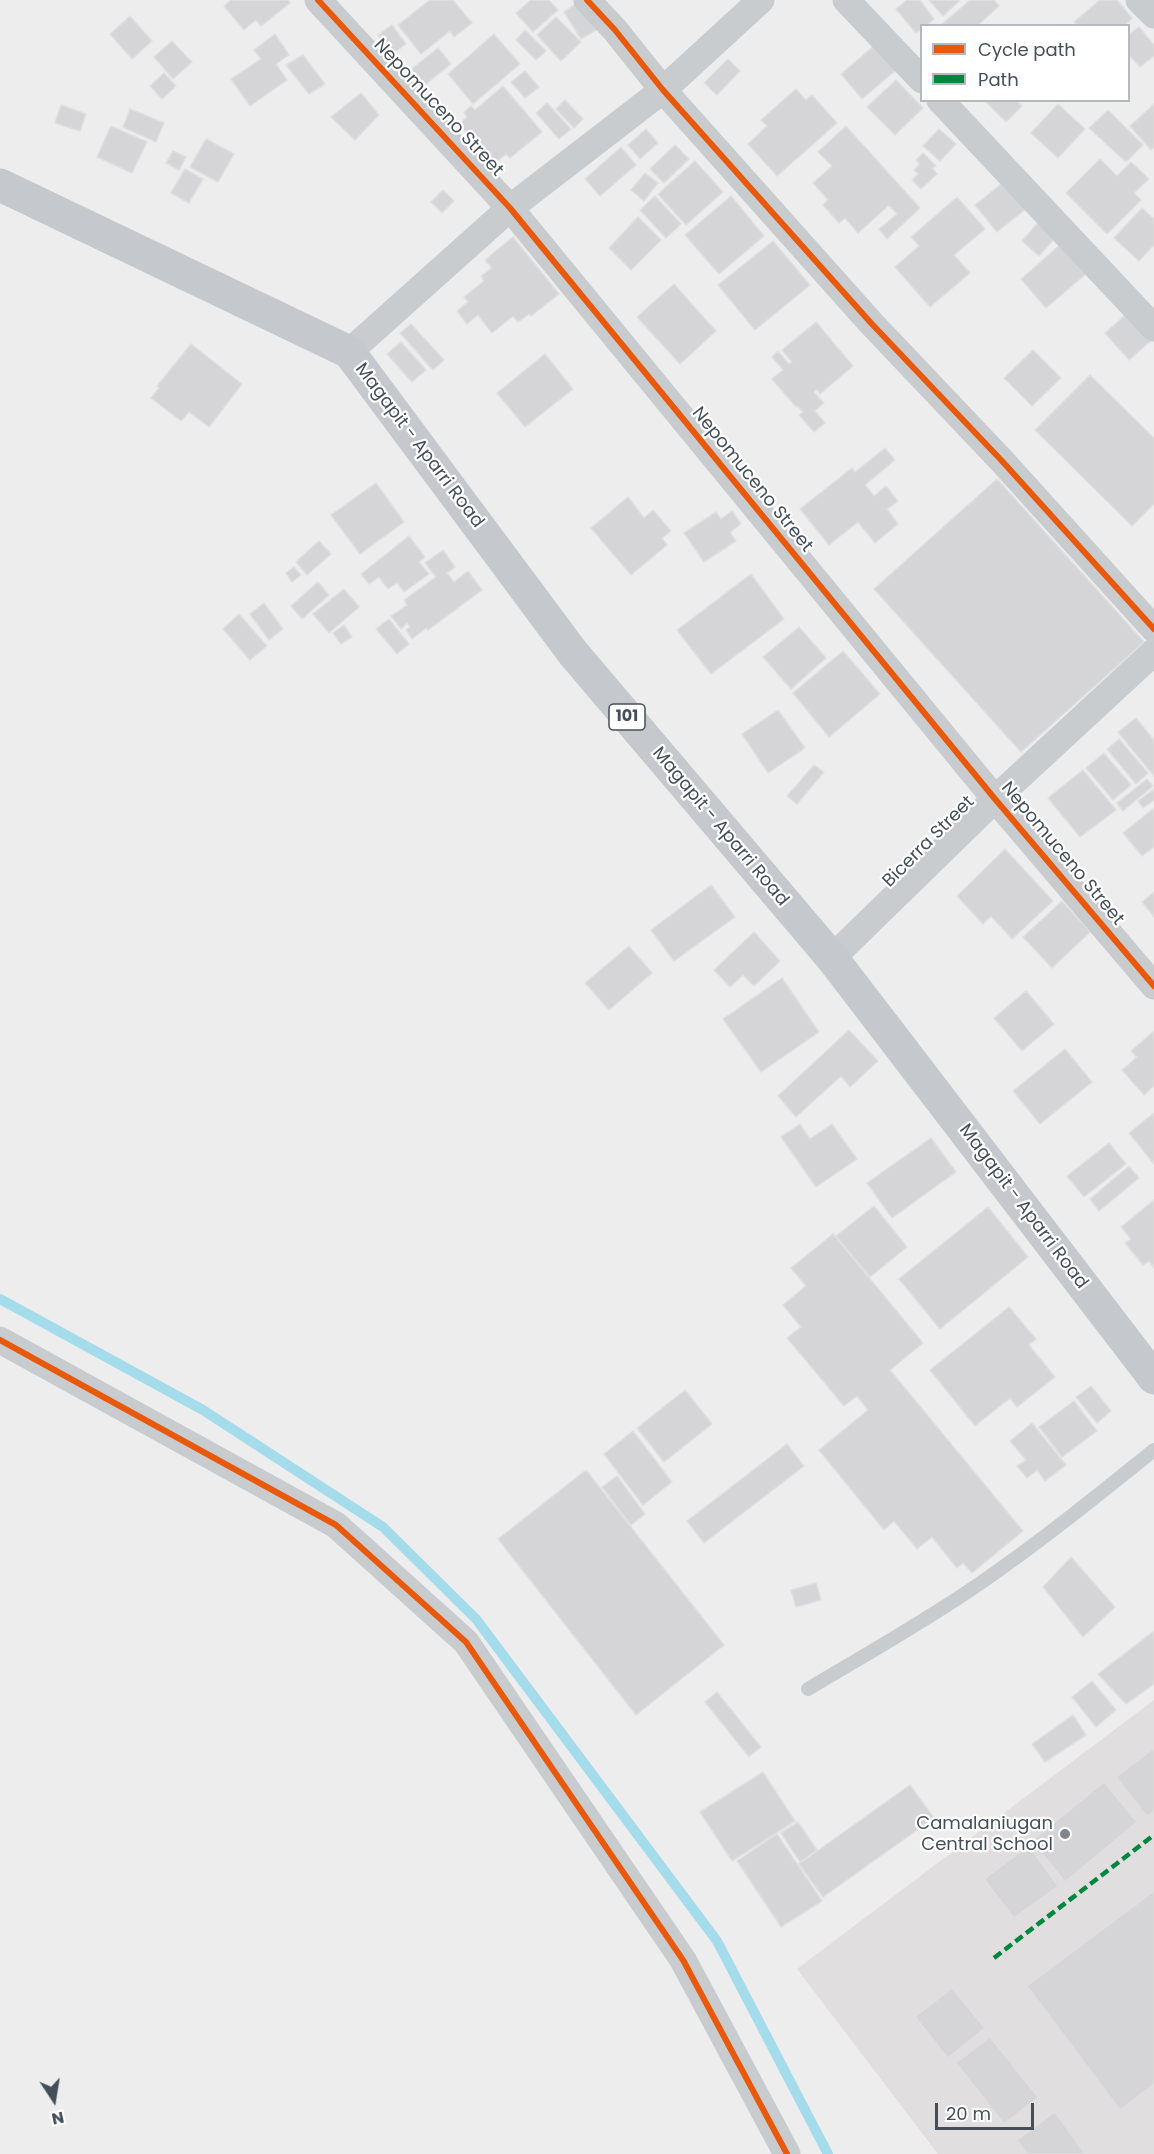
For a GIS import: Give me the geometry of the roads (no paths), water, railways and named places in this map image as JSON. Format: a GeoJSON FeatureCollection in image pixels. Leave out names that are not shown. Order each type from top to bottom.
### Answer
{"type":"FeatureCollection","features":[{"type":"Feature","properties":{"kind":"main road","name":"Magapit - Aparri Road"},"geometry":{"type":"LineString","coordinates":[[0,185],[349,352],[573,653],[832,958],[1154,1378]]}},
{"type":"Feature","properties":{"kind":"street","name":"Nepomuceno Street"},"geometry":{"type":"LineString","coordinates":[[318,0],[510,208],[995,799],[1154,986]]}},
{"type":"Feature","properties":{"kind":"street"},"geometry":{"type":"LineString","coordinates":[[587,0],[615,30],[663,90],[872,323],[1002,461],[1154,629]]}},
{"type":"Feature","properties":{"kind":"street"},"geometry":{"type":"LineString","coordinates":[[349,352],[510,208],[663,90],[761,0]]}},
{"type":"Feature","properties":{"kind":"street"},"geometry":{"type":"LineString","coordinates":[[846,0],[920,80]]}},
{"type":"Feature","properties":{"kind":"street"},"geometry":{"type":"LineString","coordinates":[[1139,0],[1154,15]]}},
{"type":"Feature","properties":{"kind":"street"},"geometry":{"type":"LineString","coordinates":[[942,102],[1154,328]]}},
{"type":"Feature","properties":{"kind":"street","name":"Bicerra Street"},"geometry":{"type":"LineString","coordinates":[[832,958],[995,799],[1154,652]]}},
{"type":"Feature","properties":{"kind":"street"},"geometry":{"type":"LineString","coordinates":[[0,1340],[336,1526],[466,1642],[683,1959],[787,2154]]}},
{"type":"Feature","properties":{"kind":"lane"},"geometry":{"type":"LineString","coordinates":[[808,1689],[978,1585],[1052,1532],[1154,1450]]}},
{"type":"Feature","properties":{"kind":"waterway"},"geometry":{"type":"LineString","coordinates":[[0,1299],[203,1410],[383,1527],[476,1619],[717,1941],[828,2154]]}},
{"type":"Feature","properties":{"kind":"place","name":"Camalaniugan Central School"},"geometry":{"type":"Point","coordinates":[1065,1834]}}]}
